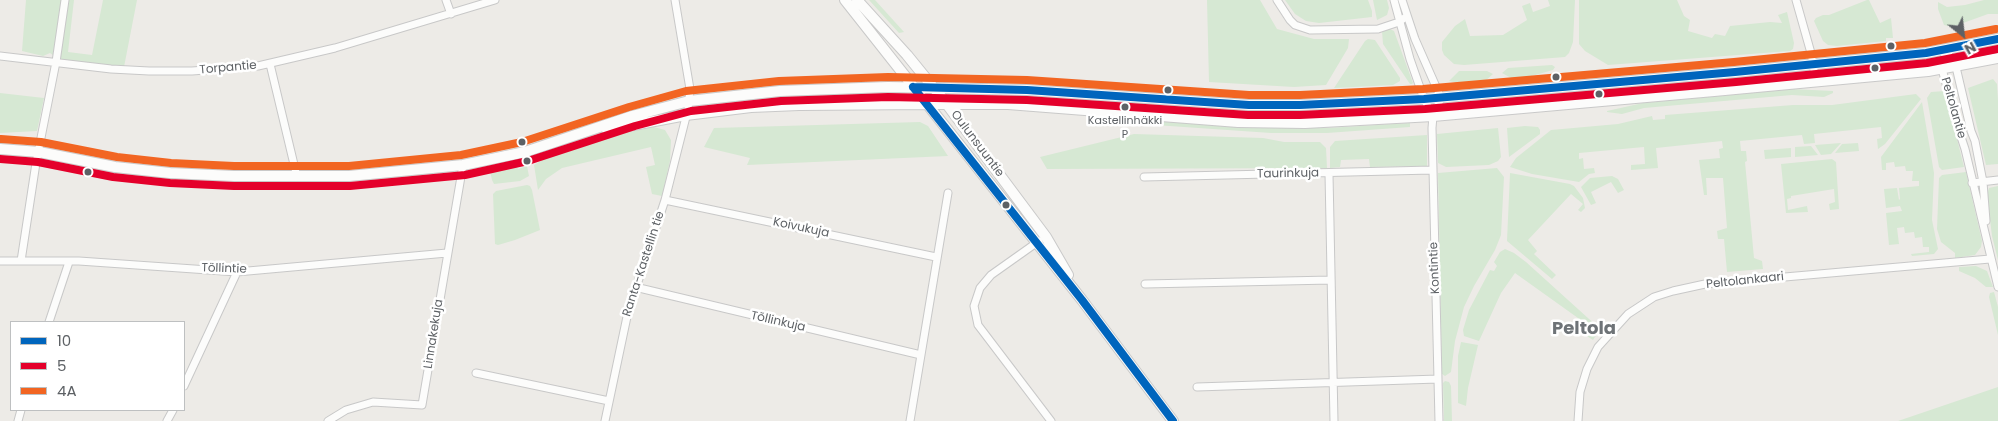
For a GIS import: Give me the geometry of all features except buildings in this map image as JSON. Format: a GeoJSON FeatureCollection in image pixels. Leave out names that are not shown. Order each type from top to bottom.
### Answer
{"type":"FeatureCollection","features":[{"type":"Feature","properties":{"kind":"main road","name":"Oulunsuuntie"},"geometry":{"type":"LineString","coordinates":[[845,0],[1082,300],[1172,421]]}},
{"type":"Feature","properties":{"kind":"main road","name":"Oulunsuuntie"},"geometry":{"type":"LineString","coordinates":[[858,0],[908,55],[1046,237],[1082,300]]}},
{"type":"Feature","properties":{"kind":"main road"},"geometry":{"type":"LineString","coordinates":[[0,149],[39,152],[115,167],[170,173],[297,177],[349,176],[463,165],[525,152],[632,116],[780,91],[933,87],[1027,90],[1249,105],[1300,106],[1441,98],[1735,72],[1946,50],[1998,39]]}},
{"type":"Feature","properties":{"kind":"main road"},"geometry":{"type":"LineString","coordinates":[[581,134],[688,108],[751,108],[799,105],[1008,104],[1279,124],[1433,116],[1942,69],[1998,58]]}},
{"type":"Feature","properties":{"kind":"street"},"geometry":{"type":"LineString","coordinates":[[21,261],[65,0]]}},
{"type":"Feature","properties":{"kind":"street"},"geometry":{"type":"LineString","coordinates":[[446,0],[451,14]]}},
{"type":"Feature","properties":{"kind":"street","name":"Torpantie"},"geometry":{"type":"LineString","coordinates":[[0,56],[111,69],[204,70],[270,64],[335,48],[496,0]]}},
{"type":"Feature","properties":{"kind":"street","name":"Ranta-Kastellin tie"},"geometry":{"type":"LineString","coordinates":[[605,421],[628,312],[665,200],[688,108],[690,89],[675,0]]}},
{"type":"Feature","properties":{"kind":"street"},"geometry":{"type":"LineString","coordinates":[[1277,0],[1295,25],[1310,30],[1378,29],[1408,20]]}},
{"type":"Feature","properties":{"kind":"street"},"geometry":{"type":"LineString","coordinates":[[1394,0],[1410,59],[1424,99],[1433,116]]}},
{"type":"Feature","properties":{"kind":"street"},"geometry":{"type":"LineString","coordinates":[[1402,0],[1408,20],[1441,98],[1433,116]]}},
{"type":"Feature","properties":{"kind":"street"},"geometry":{"type":"LineString","coordinates":[[1797,0],[1814,63],[1816,81]]}},
{"type":"Feature","properties":{"kind":"street","name":"Peltolantie"},"geometry":{"type":"LineString","coordinates":[[1946,50],[1956,67],[1975,141],[1983,182],[1990,259],[1998,286]]}},
{"type":"Feature","properties":{"kind":"street","name":"Peltolantie"},"geometry":{"type":"LineString","coordinates":[[1946,50],[1942,69],[1965,148],[1972,183],[1987,237]]}},
{"type":"Feature","properties":{"kind":"street"},"geometry":{"type":"LineString","coordinates":[[270,64],[297,177]]}},
{"type":"Feature","properties":{"kind":"street","name":"Kontintie"},"geometry":{"type":"LineString","coordinates":[[1433,116],[1432,170],[1439,421]]}},
{"type":"Feature","properties":{"kind":"street","name":"Linnakekuja"},"geometry":{"type":"LineString","coordinates":[[328,421],[346,410],[374,402],[422,405],[463,165]]}},
{"type":"Feature","properties":{"kind":"street","name":"Taurinkuja"},"geometry":{"type":"LineString","coordinates":[[1144,177],[1432,170]]}},
{"type":"Feature","properties":{"kind":"street"},"geometry":{"type":"LineString","coordinates":[[1329,174],[1334,421]]}},
{"type":"Feature","properties":{"kind":"street"},"geometry":{"type":"LineString","coordinates":[[1972,183],[1998,180]]}},
{"type":"Feature","properties":{"kind":"street"},"geometry":{"type":"LineString","coordinates":[[910,421],[948,193]]}},
{"type":"Feature","properties":{"kind":"street","name":"Koivukuja"},"geometry":{"type":"LineString","coordinates":[[665,200],[936,257]]}},
{"type":"Feature","properties":{"kind":"street"},"geometry":{"type":"LineString","coordinates":[[1046,237],[991,275],[980,288],[974,306],[978,325],[1051,421]]}},
{"type":"Feature","properties":{"kind":"street","name":"Töllintie"},"geometry":{"type":"LineString","coordinates":[[0,261],[69,262],[237,272],[447,253]]}},
{"type":"Feature","properties":{"kind":"street","name":"Peltolankaari"},"geometry":{"type":"LineString","coordinates":[[1578,421],[1580,392],[1587,369],[1598,347],[1628,314],[1654,297],[1705,284],[1990,259]]}},
{"type":"Feature","properties":{"kind":"street"},"geometry":{"type":"LineString","coordinates":[[49,321],[69,262]]}},
{"type":"Feature","properties":{"kind":"street"},"geometry":{"type":"LineString","coordinates":[[185,384],[237,272]]}},
{"type":"Feature","properties":{"kind":"street"},"geometry":{"type":"LineString","coordinates":[[1145,284],[1331,280]]}},
{"type":"Feature","properties":{"kind":"street","name":"Töllinkuja"},"geometry":{"type":"LineString","coordinates":[[635,287],[920,355]]}},
{"type":"Feature","properties":{"kind":"street"},"geometry":{"type":"LineString","coordinates":[[476,373],[609,401]]}},
{"type":"Feature","properties":{"kind":"street"},"geometry":{"type":"LineString","coordinates":[[1197,387],[1438,379]]}},
{"type":"Feature","properties":{"kind":"green space"},"geometry":{"type":"Polygon","coordinates":[[[26,0],[74,0],[68,52],[92,55],[103,0],[137,0],[124,67],[61,61],[50,53],[43,56],[22,51],[26,0]]]}},
{"type":"Feature","properties":{"kind":"green space"},"geometry":{"type":"Polygon","coordinates":[[[869,0],[875,0],[904,32],[899,33],[869,0]]]}},
{"type":"Feature","properties":{"kind":"green space"},"geometry":{"type":"Polygon","coordinates":[[[1207,0],[1260,0],[1277,29],[1314,39],[1349,39],[1348,48],[1326,85],[1294,87],[1209,82],[1207,0]]]}},
{"type":"Feature","properties":{"kind":"green space"},"geometry":{"type":"Polygon","coordinates":[[[1285,0],[1368,0],[1372,17],[1319,23],[1306,21],[1295,14],[1285,0]]]}},
{"type":"Feature","properties":{"kind":"green space"},"geometry":{"type":"Polygon","coordinates":[[[1373,0],[1387,0],[1389,8],[1387,15],[1377,20],[1373,0]]]}},
{"type":"Feature","properties":{"kind":"green space"},"geometry":{"type":"Polygon","coordinates":[[[1548,0],[1575,0],[1573,42],[1569,53],[1565,57],[1464,65],[1454,64],[1444,55],[1442,42],[1455,26],[1465,19],[1470,36],[1503,35],[1527,20],[1522,6],[1530,3],[1533,12],[1550,6],[1548,0]]]}},
{"type":"Feature","properties":{"kind":"green space"},"geometry":{"type":"Polygon","coordinates":[[[1579,0],[1677,0],[1684,16],[1690,20],[1688,31],[1712,38],[1715,34],[1725,36],[1730,26],[1770,22],[1782,23],[1778,15],[1787,12],[1794,43],[1793,49],[1790,51],[1608,65],[1585,51],[1579,44],[1579,0]]]}},
{"type":"Feature","properties":{"kind":"green space"},"geometry":{"type":"Polygon","coordinates":[[[1869,0],[1880,23],[1891,18],[1893,38],[1886,38],[1886,41],[1837,46],[1828,45],[1823,41],[1814,21],[1816,18],[1869,0]]]}},
{"type":"Feature","properties":{"kind":"green space"},"geometry":{"type":"Polygon","coordinates":[[[1984,0],[1998,0],[1998,14],[1988,14],[1952,27],[1944,25],[1938,9],[1938,2],[1947,7],[1984,0]]]}},
{"type":"Feature","properties":{"kind":"green space"},"geometry":{"type":"Polygon","coordinates":[[[1390,29],[1394,31],[1412,84],[1410,84],[1383,44],[1382,31],[1390,29]]]}},
{"type":"Feature","properties":{"kind":"green space"},"geometry":{"type":"Polygon","coordinates":[[[1368,39],[1375,40],[1400,78],[1400,81],[1393,85],[1334,88],[1365,41],[1368,39]]]}},
{"type":"Feature","properties":{"kind":"green space"},"geometry":{"type":"Polygon","coordinates":[[[1923,58],[1924,65],[1850,74],[1835,70],[1836,69],[1923,58]]]}},
{"type":"Feature","properties":{"kind":"green space"},"geometry":{"type":"Polygon","coordinates":[[[1552,65],[1555,67],[1553,70],[1528,77],[1513,79],[1502,73],[1508,68],[1552,65]]]}},
{"type":"Feature","properties":{"kind":"green space"},"geometry":{"type":"Polygon","coordinates":[[[1459,71],[1487,71],[1493,74],[1484,82],[1462,84],[1449,81],[1459,71]]]}},
{"type":"Feature","properties":{"kind":"green space"},"geometry":{"type":"Polygon","coordinates":[[[1787,73],[1798,74],[1729,81],[1707,86],[1515,103],[1515,101],[1535,95],[1787,73]]]}},
{"type":"Feature","properties":{"kind":"green space"},"geometry":{"type":"Polygon","coordinates":[[[1993,79],[1997,84],[1998,100],[1998,164],[1986,165],[1968,88],[1993,79]]]}},
{"type":"Feature","properties":{"kind":"green space"},"geometry":{"type":"Polygon","coordinates":[[[1791,89],[1833,91],[1833,93],[1824,97],[1792,95],[1644,108],[1622,114],[1607,112],[1643,103],[1791,89]]]}},
{"type":"Feature","properties":{"kind":"green space"},"geometry":{"type":"Polygon","coordinates":[[[1945,91],[1964,167],[1942,170],[1939,167],[1927,98],[1931,92],[1945,91]]]}},
{"type":"Feature","properties":{"kind":"green space"},"geometry":{"type":"Polygon","coordinates":[[[0,93],[44,98],[37,131],[0,133],[0,93]]]}},
{"type":"Feature","properties":{"kind":"green space"},"geometry":{"type":"Polygon","coordinates":[[[1916,94],[1921,99],[1885,144],[1878,149],[1877,139],[1882,138],[1881,127],[1814,134],[1815,143],[1804,144],[1802,135],[1740,141],[1741,151],[1746,151],[1747,161],[1745,162],[1754,258],[1762,261],[1763,269],[1727,272],[1724,239],[1718,239],[1717,231],[1727,228],[1723,178],[1706,178],[1707,195],[1704,195],[1699,160],[1720,158],[1719,149],[1723,148],[1722,141],[1656,148],[1658,168],[1631,170],[1631,165],[1645,164],[1644,147],[1579,153],[1579,159],[1583,158],[1584,169],[1594,168],[1595,173],[1589,174],[1579,182],[1532,174],[1510,167],[1516,158],[1551,130],[1618,124],[1652,116],[1653,120],[1665,119],[1665,115],[1793,105],[1832,105],[1916,94]]]}},
{"type":"Feature","properties":{"kind":"green space"},"geometry":{"type":"Polygon","coordinates":[[[1922,102],[1934,173],[1932,220],[1938,249],[1934,254],[1912,256],[1911,254],[1929,252],[1929,247],[1923,247],[1922,237],[1915,238],[1914,232],[1905,233],[1904,227],[1897,228],[1899,244],[1889,245],[1886,213],[1902,211],[1900,206],[1886,208],[1884,189],[1897,188],[1899,200],[1899,188],[1919,186],[1919,181],[1912,181],[1913,171],[1906,171],[1905,166],[1895,167],[1894,162],[1886,163],[1886,170],[1882,170],[1881,157],[1922,102]]]}},
{"type":"Feature","properties":{"kind":"green space"},"geometry":{"type":"Polygon","coordinates":[[[1149,121],[1270,128],[1327,128],[1410,123],[1410,127],[1327,133],[1271,133],[1126,123],[1149,121]]]}},
{"type":"Feature","properties":{"kind":"green space"},"geometry":{"type":"Polygon","coordinates":[[[920,122],[928,126],[948,156],[747,165],[750,158],[704,147],[714,128],[920,122]]]}},
{"type":"Feature","properties":{"kind":"green space"},"geometry":{"type":"Polygon","coordinates":[[[654,127],[665,130],[671,140],[670,161],[662,196],[652,194],[646,167],[655,165],[651,147],[562,168],[546,179],[538,190],[534,165],[541,161],[541,157],[581,142],[654,127]]]}},
{"type":"Feature","properties":{"kind":"green space"},"geometry":{"type":"Polygon","coordinates":[[[1538,127],[1540,134],[1509,157],[1507,128],[1538,127]]]}},
{"type":"Feature","properties":{"kind":"green space"},"geometry":{"type":"Polygon","coordinates":[[[1498,128],[1501,157],[1498,161],[1489,165],[1446,167],[1438,163],[1437,134],[1498,128]]]}},
{"type":"Feature","properties":{"kind":"green space"},"geometry":{"type":"Polygon","coordinates":[[[1134,134],[1263,138],[1284,142],[1320,142],[1326,148],[1327,168],[1047,169],[1040,157],[1134,134]]]}},
{"type":"Feature","properties":{"kind":"green space"},"geometry":{"type":"Polygon","coordinates":[[[1427,135],[1427,166],[1370,167],[1369,159],[1341,160],[1340,167],[1330,168],[1330,147],[1335,141],[1427,135]]]}},
{"type":"Feature","properties":{"kind":"green space"},"geometry":{"type":"Polygon","coordinates":[[[1841,143],[1831,154],[1821,155],[1815,145],[1841,143]]]}},
{"type":"Feature","properties":{"kind":"green space"},"geometry":{"type":"Polygon","coordinates":[[[1858,143],[1859,151],[1835,153],[1842,144],[1858,143]]]}},
{"type":"Feature","properties":{"kind":"green space"},"geometry":{"type":"Polygon","coordinates":[[[1811,146],[1818,155],[1795,157],[1795,147],[1811,146]]]}},
{"type":"Feature","properties":{"kind":"green space"},"geometry":{"type":"Polygon","coordinates":[[[1791,148],[1791,157],[1765,159],[1764,150],[1791,148]]]}},
{"type":"Feature","properties":{"kind":"green space"},"geometry":{"type":"Polygon","coordinates":[[[1832,159],[1836,162],[1839,209],[1830,210],[1829,204],[1835,202],[1834,189],[1791,196],[1791,198],[1787,199],[1788,210],[1807,206],[1808,212],[1786,213],[1781,164],[1832,159]]]}},
{"type":"Feature","properties":{"kind":"green space"},"geometry":{"type":"Polygon","coordinates":[[[491,166],[495,169],[499,167],[517,167],[518,169],[527,166],[529,176],[520,181],[494,184],[489,167],[491,166]]]}},
{"type":"Feature","properties":{"kind":"green space"},"geometry":{"type":"Polygon","coordinates":[[[1497,168],[1504,177],[1501,235],[1495,250],[1464,307],[1455,341],[1451,372],[1445,376],[1442,374],[1438,173],[1497,168]]]}},
{"type":"Feature","properties":{"kind":"green space"},"geometry":{"type":"Polygon","coordinates":[[[1966,172],[1982,241],[1981,247],[1975,255],[1955,258],[1955,253],[1941,242],[1937,229],[1939,178],[1942,175],[1966,172]]]}},
{"type":"Feature","properties":{"kind":"green space"},"geometry":{"type":"Polygon","coordinates":[[[1510,173],[1570,184],[1574,186],[1583,198],[1585,208],[1581,212],[1578,210],[1583,204],[1571,194],[1528,240],[1537,251],[1534,254],[1556,275],[1552,279],[1507,241],[1510,173]]]}},
{"type":"Feature","properties":{"kind":"green space"},"geometry":{"type":"Polygon","coordinates":[[[1612,176],[1618,179],[1624,190],[1618,193],[1611,182],[1591,192],[1596,203],[1591,205],[1581,187],[1590,178],[1612,176]]]}},
{"type":"Feature","properties":{"kind":"green space"},"geometry":{"type":"Polygon","coordinates":[[[527,185],[532,190],[540,230],[515,240],[498,245],[495,244],[493,194],[496,191],[527,185]]]}},
{"type":"Feature","properties":{"kind":"green space"},"geometry":{"type":"Polygon","coordinates":[[[1998,186],[1998,260],[1992,236],[1987,195],[1989,188],[1998,186]]]}},
{"type":"Feature","properties":{"kind":"green space"},"geometry":{"type":"Polygon","coordinates":[[[1505,249],[1526,262],[1599,328],[1593,340],[1573,327],[1578,318],[1515,273],[1501,293],[1479,341],[1464,336],[1463,330],[1469,310],[1490,270],[1494,271],[1497,266],[1494,262],[1500,252],[1505,249]]]}},
{"type":"Feature","properties":{"kind":"green space"},"geometry":{"type":"Polygon","coordinates":[[[1976,266],[1987,271],[1993,287],[1986,287],[1975,278],[1959,271],[1959,267],[1976,266]]]}},
{"type":"Feature","properties":{"kind":"green space"},"geometry":{"type":"Polygon","coordinates":[[[1994,292],[1998,307],[1998,335],[1989,297],[1990,293],[1994,292]]]}},
{"type":"Feature","properties":{"kind":"green space"},"geometry":{"type":"Polygon","coordinates":[[[1461,342],[1478,345],[1468,388],[1466,406],[1458,403],[1458,356],[1461,342]]]}},
{"type":"Feature","properties":{"kind":"green space"},"geometry":{"type":"Polygon","coordinates":[[[1445,381],[1449,382],[1451,386],[1452,421],[1444,421],[1443,383],[1445,381]]]}},
{"type":"Feature","properties":{"kind":"green space"},"geometry":{"type":"Polygon","coordinates":[[[1998,387],[1998,421],[1898,421],[1998,387]]]}},
{"type":"Feature","properties":{"kind":"transit line","name":"4A"},"geometry":{"type":"LineString","coordinates":[[1,139],[41,142],[117,157],[171,163],[234,166],[349,166],[461,155],[522,142],[629,107],[686,91],[779,81],[888,77],[1027,80],[1249,95],[1300,95],[1423,89],[1734,62],[1925,43],[1996,29]]}},
{"type":"Feature","properties":{"kind":"transit line","name":"10"},"geometry":{"type":"LineString","coordinates":[[913,87],[1027,90],[1249,105],[1300,105],[1424,99],[1735,72],[1926,53],[1998,39]]}},
{"type":"Feature","properties":{"kind":"transit line","name":"5"},"geometry":{"type":"LineString","coordinates":[[0,159],[38,162],[113,177],[170,183],[234,186],[350,186],[465,175],[528,161],[635,126],[691,111],[781,101],[888,97],[1027,100],[1248,115],[1300,115],[1425,109],[1736,82],[1927,63],[1998,49]]}},
{"type":"Feature","properties":{"kind":"transit line","name":"10"},"geometry":{"type":"LineString","coordinates":[[913,87],[1082,300],[1173,421]]}},
{"type":"Feature","properties":{"kind":"place","name":"Kastellinhäkki P"},"geometry":{"type":"Point","coordinates":[1125,107]}},
{"type":"Feature","properties":{"kind":"district","name":"Peltola"},"geometry":{"type":"Point","coordinates":[1584,329]}}]}
